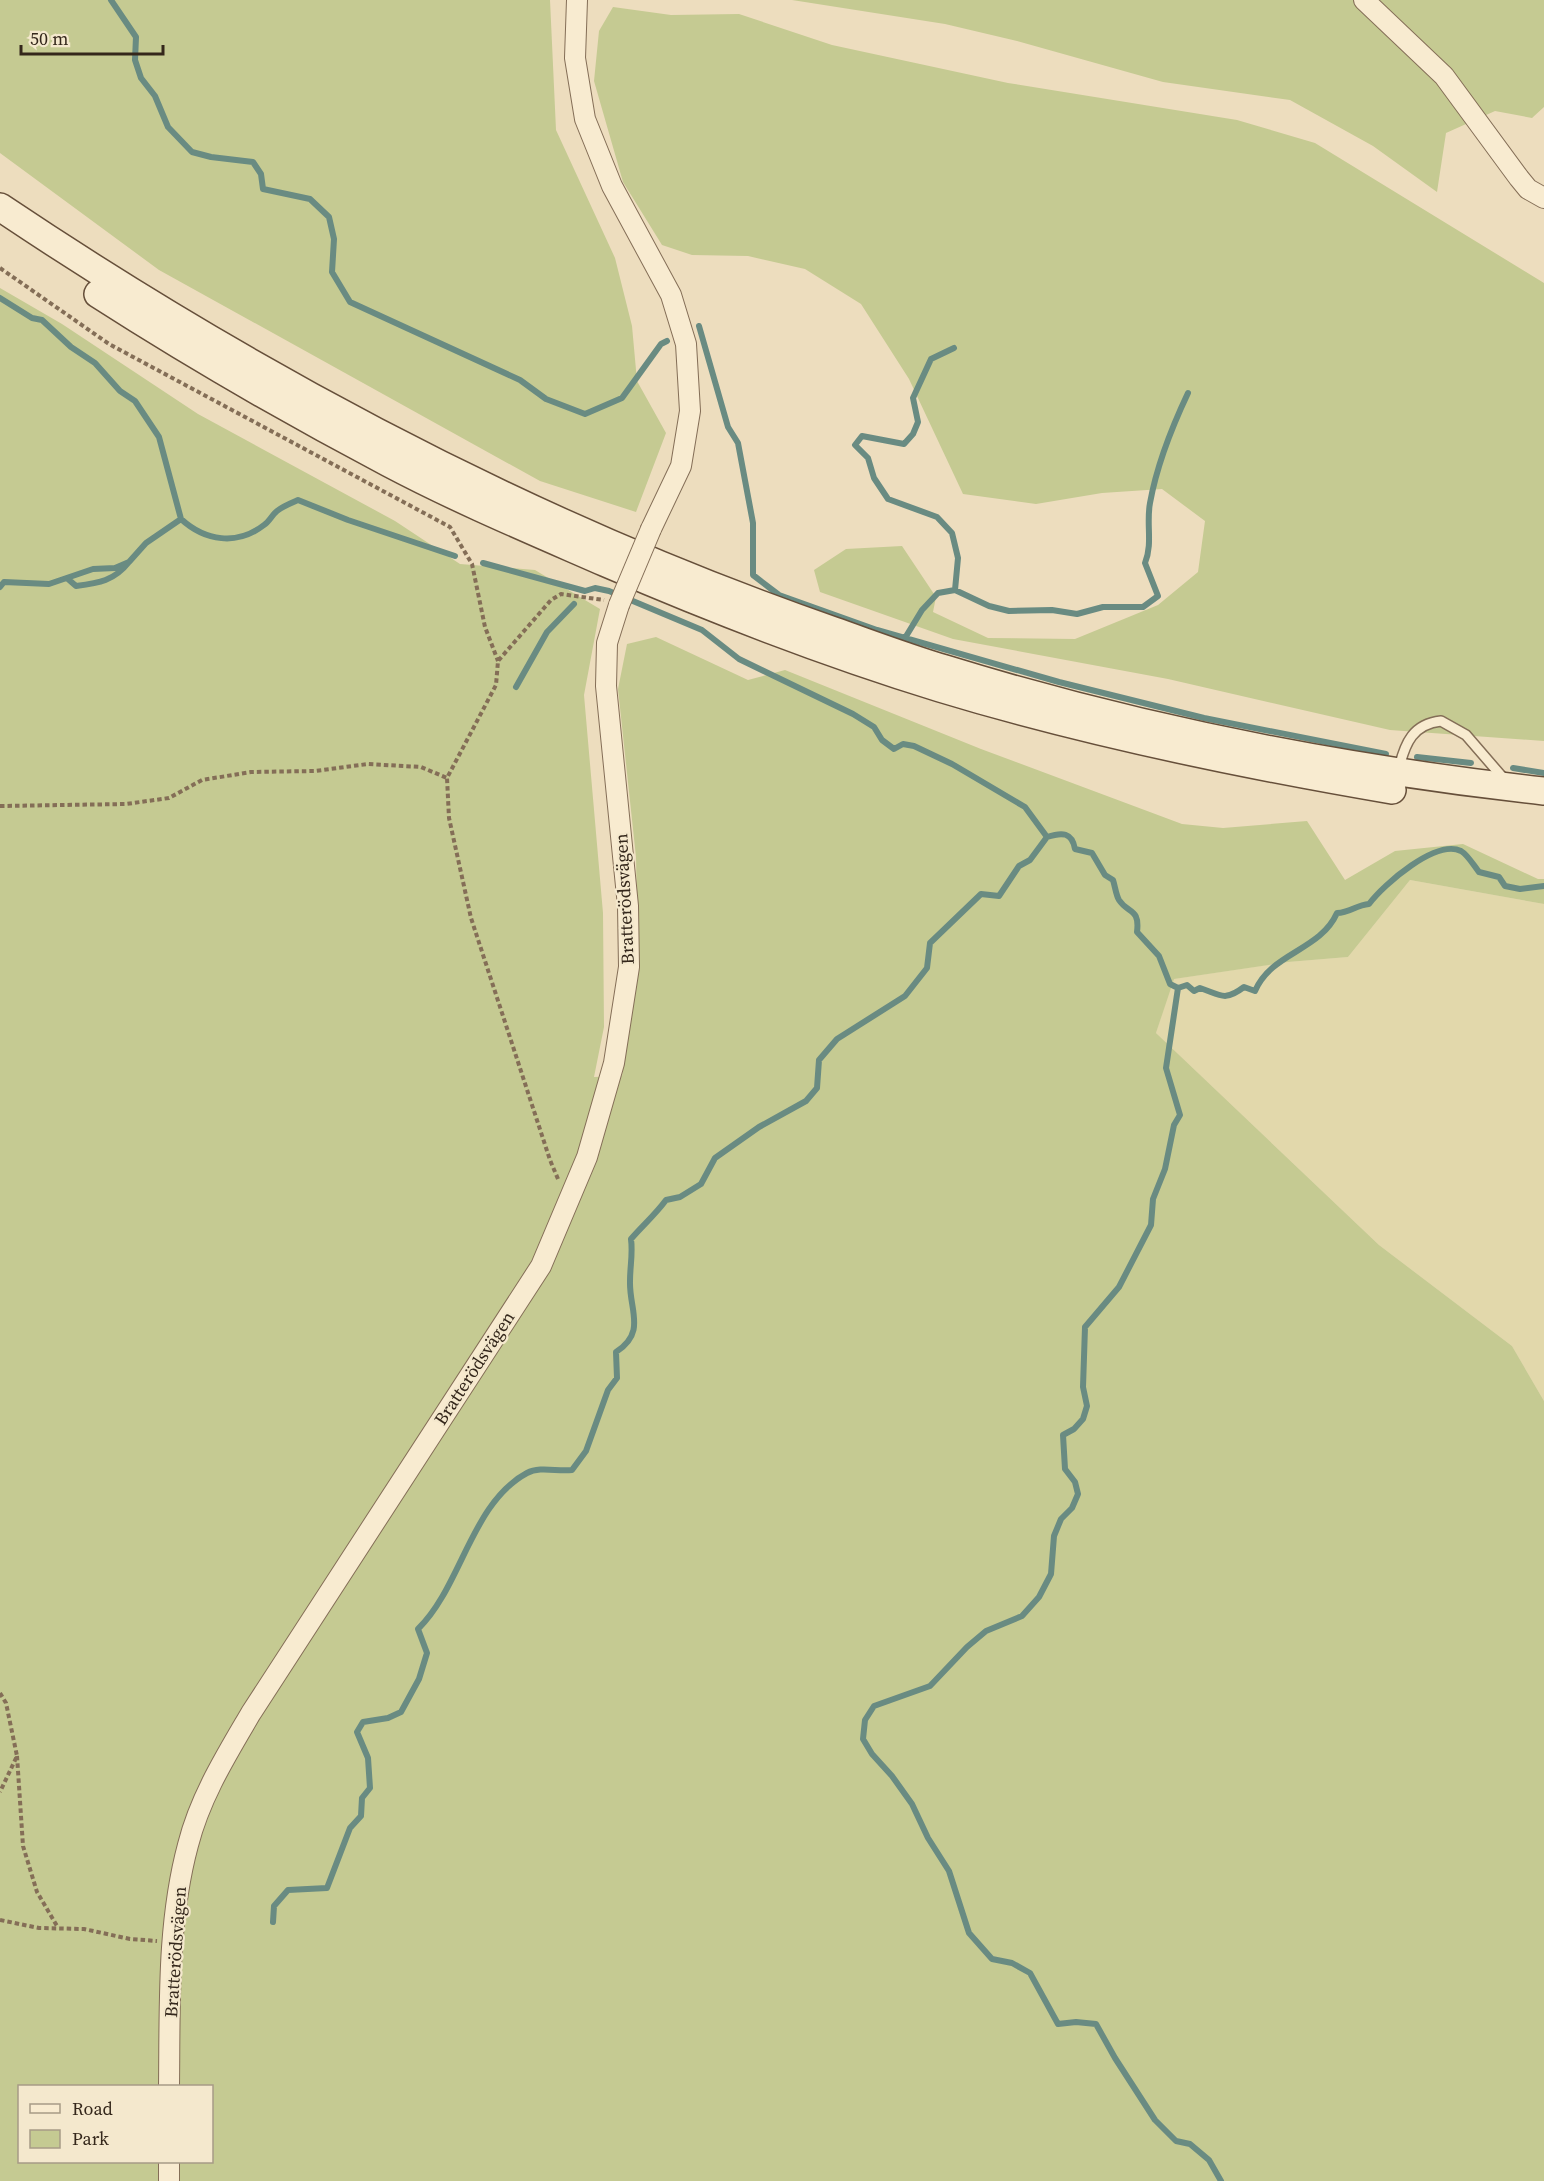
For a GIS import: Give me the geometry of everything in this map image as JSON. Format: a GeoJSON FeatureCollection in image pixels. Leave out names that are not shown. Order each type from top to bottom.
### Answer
{"type":"FeatureCollection","features":[{"type":"Feature","properties":{"kind":"main road"},"geometry":{"type":"LineString","coordinates":[[0,207],[83,263],[194,331],[390,441],[505,498],[730,595],[944,669],[1123,718],[1260,748],[1396,782],[1544,809]]}},
{"type":"Feature","properties":{"kind":"main road"},"geometry":{"type":"LineString","coordinates":[[0,228],[183,348],[391,464],[495,515],[724,614],[940,688],[1118,736],[1258,768],[1396,782],[1544,792]]}},
{"type":"Feature","properties":{"kind":"street","name":"Bratterödsvägen"},"geometry":{"type":"LineString","coordinates":[[169,2085],[172,1941],[178,1890],[188,1843],[215,1775],[257,1703],[541,1266],[587,1157],[614,1063],[629,967],[628,906],[606,686],[607,643],[651,529],[681,466],[690,411],[686,344],[671,295],[612,186],[585,119],[575,58],[577,0]]}},
{"type":"Feature","properties":{"kind":"street"},"geometry":{"type":"LineString","coordinates":[[1364,0],[1444,76],[1524,183],[1544,198]]}},
{"type":"Feature","properties":{"kind":"street"},"geometry":{"type":"LineString","coordinates":[[169,2163],[169,2181]]}},
{"type":"Feature","properties":{"kind":"lane"},"geometry":{"type":"LineString","coordinates":[[1396,782],[1408,738],[1418,727],[1441,721],[1466,735],[1511,788]]}},
{"type":"Feature","properties":{"kind":"path"},"geometry":{"type":"LineString","coordinates":[[0,268],[109,344],[450,527],[472,564],[485,627],[498,661],[495,685],[447,778],[449,818],[471,918],[550,1160],[559,1182],[572,1190]]}},
{"type":"Feature","properties":{"kind":"path"},"geometry":{"type":"LineString","coordinates":[[498,661],[551,600],[561,594],[597,597],[620,605]]}},
{"type":"Feature","properties":{"kind":"path"},"geometry":{"type":"LineString","coordinates":[[0,806],[126,804],[169,798],[202,780],[212,778],[251,772],[315,771],[368,764],[421,767],[447,778]]}},
{"type":"Feature","properties":{"kind":"path"},"geometry":{"type":"LineString","coordinates":[[0,1693],[6,1703],[17,1756],[23,1846],[38,1892],[57,1926]]}},
{"type":"Feature","properties":{"kind":"path"},"geometry":{"type":"LineString","coordinates":[[0,1792],[17,1756]]}},
{"type":"Feature","properties":{"kind":"path"},"geometry":{"type":"LineString","coordinates":[[0,1920],[39,1928],[57,1926],[130,1939],[172,1941]]}},
{"type":"Feature","properties":{"kind":"shaded area"},"geometry":{"type":"Polygon","coordinates":[[[1410,880],[1544,904],[1544,1401],[1512,1346],[1379,1245],[1156,1033],[1173,979],[1288,962],[1348,957],[1410,880]]]}},
{"type":"Feature","properties":{"kind":"green space"},"geometry":{"type":"Polygon","coordinates":[[[0,0],[550,0],[556,130],[615,258],[632,326],[637,381],[666,433],[636,512],[540,481],[159,270],[0,153],[0,0]]]}},
{"type":"Feature","properties":{"kind":"green space"},"geometry":{"type":"Polygon","coordinates":[[[792,0],[1544,0],[1544,107],[1532,118],[1495,111],[1446,133],[1437,192],[1373,146],[1290,100],[1163,82],[1017,41],[945,24],[792,0]]]}},
{"type":"Feature","properties":{"kind":"green space"},"geometry":{"type":"Polygon","coordinates":[[[613,7],[671,15],[739,14],[832,45],[1008,83],[1237,120],[1315,143],[1544,283],[1544,741],[1390,730],[1168,679],[953,639],[820,592],[814,570],[846,549],[902,546],[936,597],[933,612],[988,638],[1075,639],[1158,605],[1198,572],[1205,521],[1162,489],[1102,493],[1036,504],[963,494],[909,379],[861,304],[805,269],[748,256],[692,255],[662,245],[623,182],[594,81],[599,31],[613,7]]]}},
{"type":"Feature","properties":{"kind":"green space"},"geometry":{"type":"Polygon","coordinates":[[[0,288],[62,324],[198,414],[395,521],[460,564],[535,570],[600,609],[584,695],[603,913],[604,1027],[594,1077],[622,1076],[630,1025],[637,908],[636,857],[618,689],[627,644],[656,637],[748,680],[785,670],[981,749],[1182,824],[1223,828],[1307,821],[1345,880],[1395,851],[1463,844],[1538,879],[1544,879],[1544,904],[1410,880],[1348,957],[1288,962],[1174,979],[1156,1033],[1379,1245],[1512,1346],[1544,1401],[1544,2181],[0,2181],[0,288]]]}},
{"type":"Feature","properties":{"kind":"waterway"},"geometry":{"type":"LineString","coordinates":[[111,0],[136,37],[135,60],[141,78],[155,96],[168,127],[192,152],[211,157],[253,162],[261,174],[263,189],[310,199],[329,217],[334,239],[332,272],[350,302],[520,380],[546,399],[585,414],[622,398],[661,344],[667,341]]}},
{"type":"Feature","properties":{"kind":"waterway"},"geometry":{"type":"LineString","coordinates":[[0,298],[32,318],[42,320],[71,347],[95,363],[120,391],[135,401],[159,437],[181,519]]}},
{"type":"Feature","properties":{"kind":"waterway"},"geometry":{"type":"LineString","coordinates":[[699,326],[728,427],[738,443],[753,523],[753,575],[779,595],[877,630],[1059,682],[1204,718],[1386,754]]}},
{"type":"Feature","properties":{"kind":"waterway"},"geometry":{"type":"LineString","coordinates":[[954,348],[931,359],[913,398],[918,422],[913,434],[904,444],[862,436],[855,445],[868,458],[874,478],[888,499],[937,517],[952,533],[958,558],[955,590]]}},
{"type":"Feature","properties":{"kind":"waterway"},"geometry":{"type":"LineString","coordinates":[[905,638],[922,610],[938,593],[955,590],[989,606],[1009,611],[1052,610],[1077,614],[1103,607],[1143,607],[1158,596],[1145,563],[1149,548],[1150,503],[1165,447],[1188,393]]}},
{"type":"Feature","properties":{"kind":"waterway"},"geometry":{"type":"LineString","coordinates":[[0,587],[4,582],[49,584],[93,569],[115,568],[129,562],[146,543],[181,519],[200,532],[211,536],[221,538],[243,536],[266,524],[279,509],[298,500],[348,520],[455,556]]}},
{"type":"Feature","properties":{"kind":"waterway"},"geometry":{"type":"LineString","coordinates":[[68,579],[76,586],[99,582],[112,577],[129,562]]}},
{"type":"Feature","properties":{"kind":"waterway"},"geometry":{"type":"LineString","coordinates":[[483,563],[585,591],[595,588],[609,591],[702,630],[739,659],[853,714],[874,727],[882,740],[894,749],[903,744],[914,746],[952,764],[1025,807],[1047,837],[1057,834],[1069,836],[1075,849],[1092,853],[1105,875],[1113,880],[1119,900],[1135,915],[1137,932],[1159,956],[1170,984],[1178,988],[1187,985],[1194,991],[1200,988],[1222,996],[1237,992],[1244,987],[1255,991],[1273,968],[1319,936],[1337,913],[1369,904],[1398,875],[1438,851],[1450,849],[1461,851],[1479,872],[1499,877],[1505,886],[1520,889],[1544,886]]}},
{"type":"Feature","properties":{"kind":"waterway"},"geometry":{"type":"LineString","coordinates":[[516,687],[547,632],[574,604]]}},
{"type":"Feature","properties":{"kind":"waterway"},"geometry":{"type":"LineString","coordinates":[[1417,757],[1471,763]]}},
{"type":"Feature","properties":{"kind":"waterway"},"geometry":{"type":"LineString","coordinates":[[1513,768],[1544,773]]}},
{"type":"Feature","properties":{"kind":"waterway"},"geometry":{"type":"LineString","coordinates":[[273,1922],[274,1906],[288,1890],[327,1888],[350,1828],[361,1816],[362,1798],[370,1788],[368,1758],[357,1732],[363,1722],[388,1718],[401,1712],[419,1679],[427,1653],[418,1629],[446,1591],[480,1524],[493,1504],[508,1487],[527,1473],[538,1470],[572,1470],[586,1451],[608,1390],[617,1378],[616,1352],[631,1337],[634,1328],[630,1292],[631,1239],[666,1200],[680,1197],[701,1184],[715,1158],[759,1127],[806,1101],[817,1088],[819,1060],[837,1039],[905,996],[927,968],[930,943],[981,894],[999,896],[1019,866],[1030,860],[1047,837]]}},
{"type":"Feature","properties":{"kind":"waterway"},"geometry":{"type":"LineString","coordinates":[[1178,988],[1166,1068],[1180,1115],[1174,1125],[1165,1169],[1153,1199],[1151,1225],[1119,1287],[1085,1327],[1083,1387],[1087,1406],[1083,1419],[1074,1429],[1063,1435],[1065,1469],[1075,1482],[1078,1494],[1072,1508],[1061,1519],[1054,1536],[1051,1574],[1039,1597],[1022,1616],[986,1631],[967,1647],[930,1686],[874,1706],[865,1720],[863,1739],[872,1754],[892,1776],[912,1804],[928,1838],[949,1871],[969,1933],[992,1959],[1012,1963],[1030,1973],[1058,2024],[1076,2022],[1096,2024],[1155,2120],[1176,2141],[1190,2144],[1209,2160],[1221,2181]]}}]}
